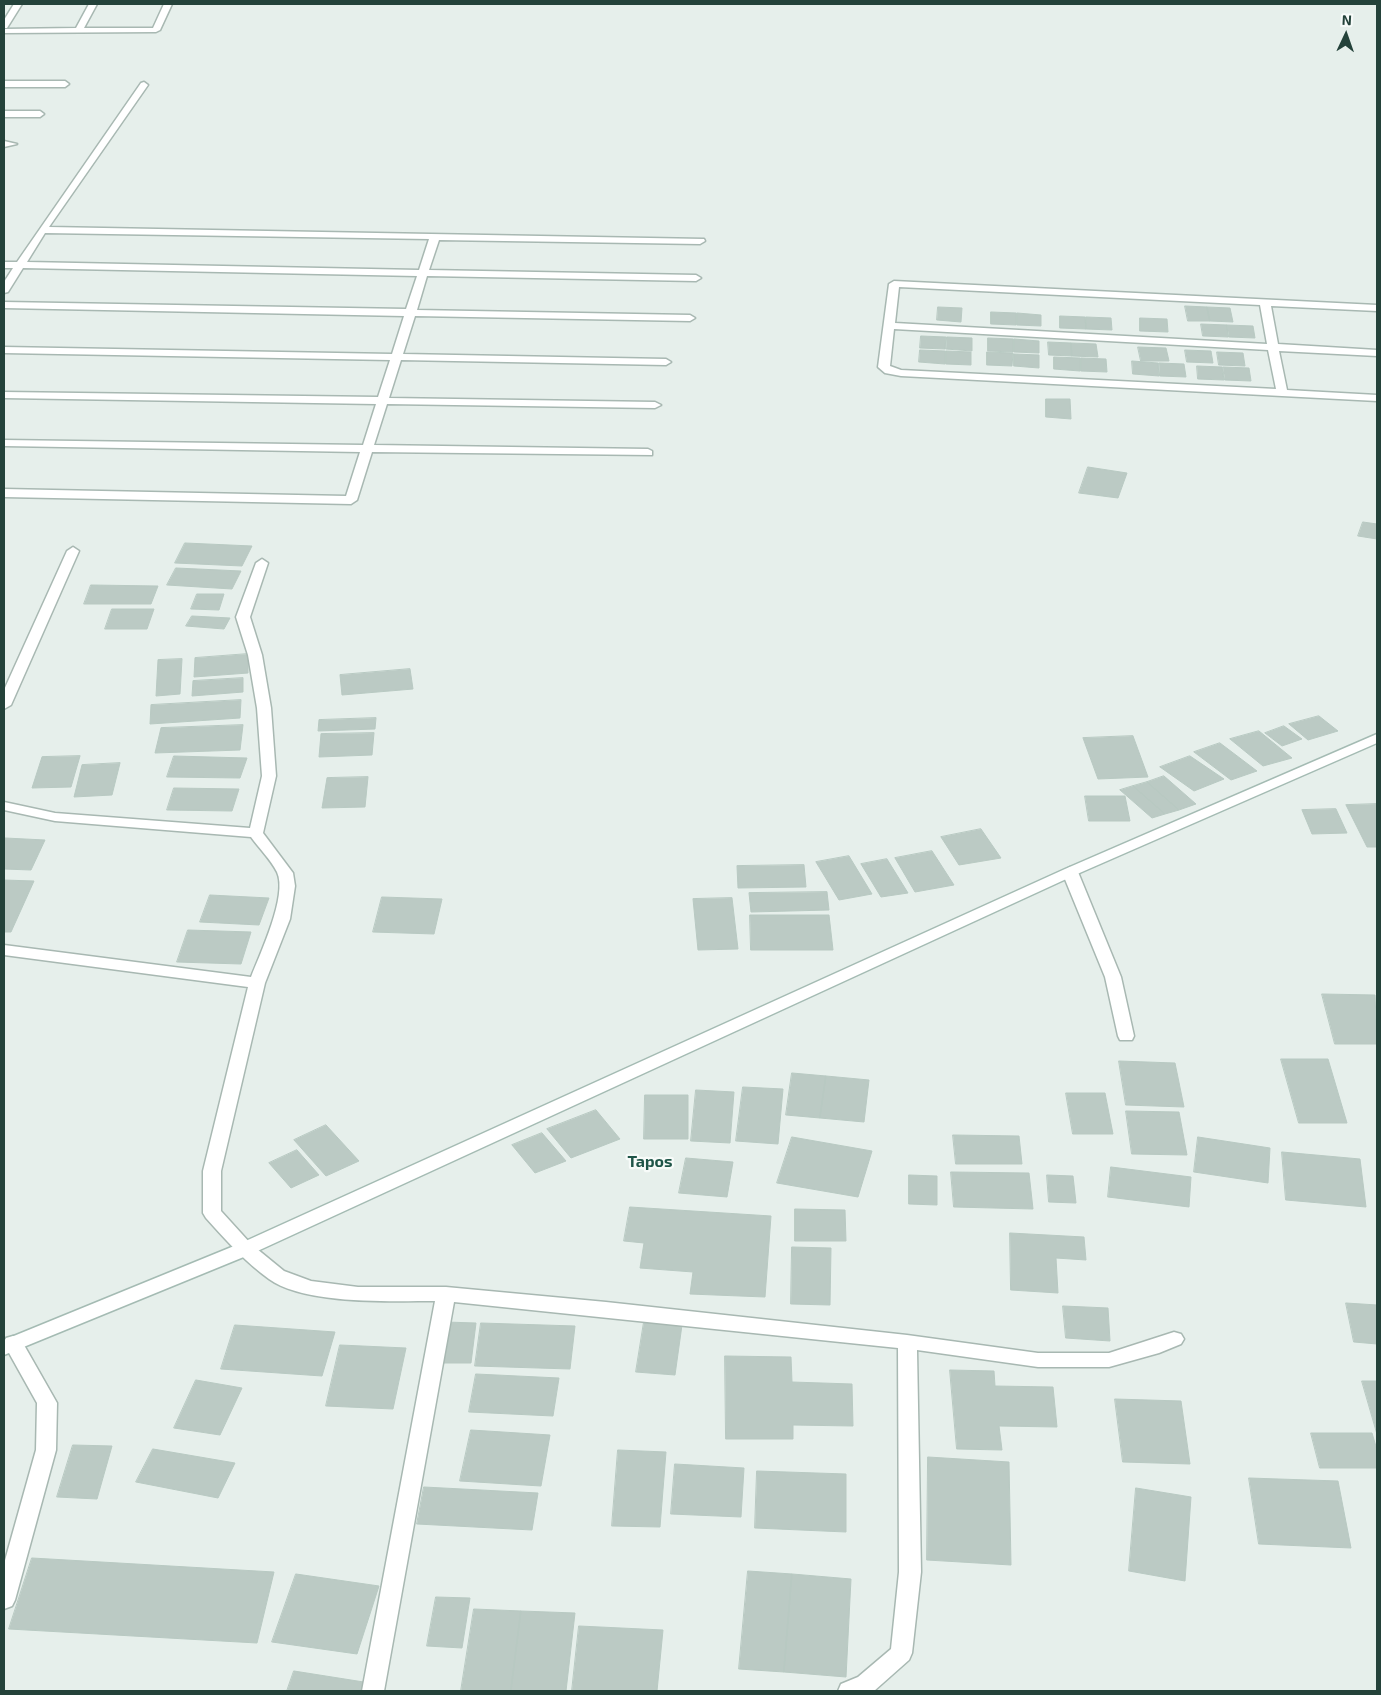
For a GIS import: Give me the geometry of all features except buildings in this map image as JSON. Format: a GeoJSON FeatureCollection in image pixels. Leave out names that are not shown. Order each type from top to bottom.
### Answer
{"type":"FeatureCollection","features":[{"type":"Feature","properties":{"kind":"street"},"geometry":{"type":"LineString","coordinates":[[4,26],[18,4]]}},
{"type":"Feature","properties":{"kind":"street"},"geometry":{"type":"LineString","coordinates":[[79,30],[93,4]]}},
{"type":"Feature","properties":{"kind":"street"},"geometry":{"type":"LineString","coordinates":[[4,31],[156,30],[168,4]]}},
{"type":"Feature","properties":{"kind":"street"},"geometry":{"type":"LineString","coordinates":[[4,84],[65,84]]}},
{"type":"Feature","properties":{"kind":"street"},"geometry":{"type":"LineString","coordinates":[[4,290],[42,230],[144,85]]}},
{"type":"Feature","properties":{"kind":"street"},"geometry":{"type":"LineString","coordinates":[[4,114],[40,114]]}},
{"type":"Feature","properties":{"kind":"street"},"geometry":{"type":"LineString","coordinates":[[42,230],[700,241]]}},
{"type":"Feature","properties":{"kind":"street"},"geometry":{"type":"LineString","coordinates":[[4,493],[351,500],[434,236]]}},
{"type":"Feature","properties":{"kind":"street"},"geometry":{"type":"LineString","coordinates":[[4,265],[696,278]]}},
{"type":"Feature","properties":{"kind":"street"},"geometry":{"type":"LineString","coordinates":[[1377,308],[894,284],[884,367],[889,371],[901,374],[1377,398]]}},
{"type":"Feature","properties":{"kind":"street"},"geometry":{"type":"LineString","coordinates":[[1265,303],[1282,394]]}},
{"type":"Feature","properties":{"kind":"street"},"geometry":{"type":"LineString","coordinates":[[4,305],[690,318]]}},
{"type":"Feature","properties":{"kind":"street"},"geometry":{"type":"LineString","coordinates":[[889,326],[1377,353]]}},
{"type":"Feature","properties":{"kind":"street"},"geometry":{"type":"LineString","coordinates":[[4,350],[666,362]]}},
{"type":"Feature","properties":{"kind":"street"},"geometry":{"type":"LineString","coordinates":[[4,395],[655,406]]}},
{"type":"Feature","properties":{"kind":"street"},"geometry":{"type":"LineString","coordinates":[[4,443],[648,453]]}},
{"type":"Feature","properties":{"kind":"street"},"geometry":{"type":"LineString","coordinates":[[4,705],[73,551]]}},
{"type":"Feature","properties":{"kind":"street"},"geometry":{"type":"LineString","coordinates":[[262,563],[243,618],[255,655],[264,708],[269,776],[256,833],[285,873],[287,886],[282,919],[257,983],[212,1171],[212,1213],[245,1249],[277,1276],[309,1288],[358,1294],[446,1294],[907,1342],[1038,1360],[1109,1360],[1131,1355],[1174,1339]]}},
{"type":"Feature","properties":{"kind":"street"},"geometry":{"type":"LineString","coordinates":[[4,1600],[46,1450],[47,1403],[9,1345],[245,1249],[1070,872],[1377,738]]}},
{"type":"Feature","properties":{"kind":"street"},"geometry":{"type":"LineString","coordinates":[[4,806],[55,817],[256,833]]}},
{"type":"Feature","properties":{"kind":"street"},"geometry":{"type":"LineString","coordinates":[[1070,872],[1113,977],[1126,1036]]}},
{"type":"Feature","properties":{"kind":"street"},"geometry":{"type":"LineString","coordinates":[[4,950],[70,962],[210,976],[257,983]]}},
{"type":"Feature","properties":{"kind":"street"},"geometry":{"type":"LineString","coordinates":[[373,1691],[446,1294]]}},
{"type":"Feature","properties":{"kind":"street"},"geometry":{"type":"LineString","coordinates":[[849,1691],[866,1684],[901,1653],[910,1572],[907,1342]]}},
{"type":"Feature","properties":{"kind":"district","name":"Tapos"},"geometry":{"type":"Point","coordinates":[650,1162]}}]}
